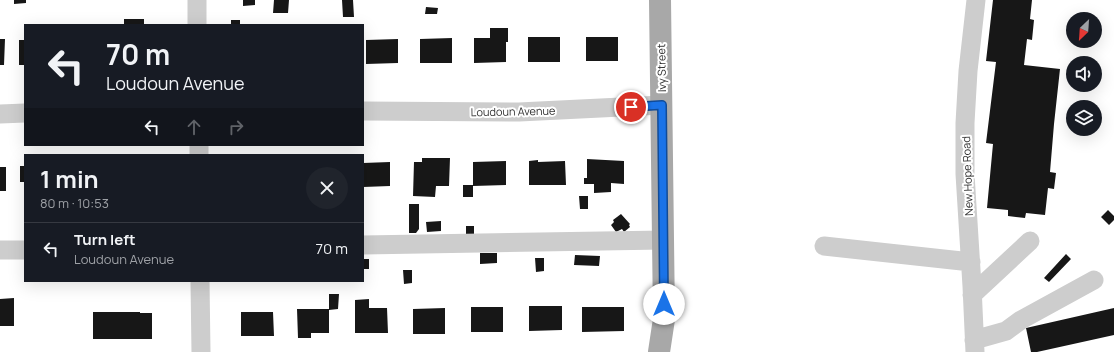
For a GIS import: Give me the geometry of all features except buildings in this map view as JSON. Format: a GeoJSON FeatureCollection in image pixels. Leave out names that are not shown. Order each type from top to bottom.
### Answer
{"type":"FeatureCollection","features":[{"type":"Feature","properties":{"kind":"main road","name":"Ivy Street"},"geometry":{"type":"LineString","coordinates":[[659,352],[664,319],[660,0]]}},
{"type":"Feature","properties":{"kind":"street"},"geometry":{"type":"LineString","coordinates":[[197,0],[197,24]]}},
{"type":"Feature","properties":{"kind":"street","name":"New Hope Road"},"geometry":{"type":"LineString","coordinates":[[974,346],[971,262],[965,174],[965,123],[968,71],[976,0]]}},
{"type":"Feature","properties":{"kind":"street","name":"Loudoun Avenue"},"geometry":{"type":"LineString","coordinates":[[364,111],[519,112],[662,105]]}},
{"type":"Feature","properties":{"kind":"street"},"geometry":{"type":"LineString","coordinates":[[0,114],[24,113]]}},
{"type":"Feature","properties":{"kind":"street"},"geometry":{"type":"LineString","coordinates":[[364,245],[664,240]]}},
{"type":"Feature","properties":{"kind":"street"},"geometry":{"type":"LineString","coordinates":[[972,295],[1030,240]]}},
{"type":"Feature","properties":{"kind":"street"},"geometry":{"type":"LineString","coordinates":[[824,246],[971,262]]}},
{"type":"Feature","properties":{"kind":"street"},"geometry":{"type":"LineString","coordinates":[[0,250],[24,250]]}},
{"type":"Feature","properties":{"kind":"street"},"geometry":{"type":"LineString","coordinates":[[974,346],[1006,331],[1021,320],[1094,280]]}},
{"type":"Feature","properties":{"kind":"street"},"geometry":{"type":"LineString","coordinates":[[200,282],[201,352]]}},
{"type":"Feature","properties":{"kind":"route"},"geometry":{"type":"LineString","coordinates":[[631,107],[662,105],[664,304]]}}]}
